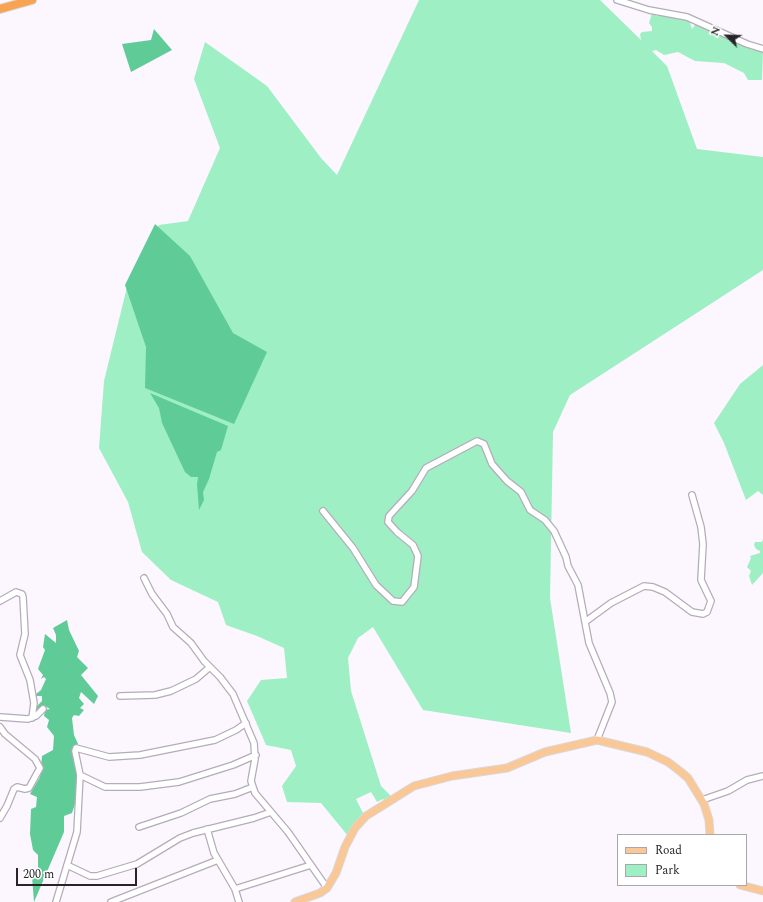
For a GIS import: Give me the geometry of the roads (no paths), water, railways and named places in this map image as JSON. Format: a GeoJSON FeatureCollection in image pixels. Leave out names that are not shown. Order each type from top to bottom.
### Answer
{"type":"FeatureCollection","features":[{"type":"Feature","properties":{"kind":"highway"},"geometry":{"type":"LineString","coordinates":[[0,9],[32,0]]}},
{"type":"Feature","properties":{"kind":"main road"},"geometry":{"type":"LineString","coordinates":[[295,902],[320,893],[327,888],[336,873],[344,847],[354,828],[378,808],[414,786],[452,776],[507,768],[545,752],[597,740],[647,752],[668,762],[688,778],[702,800],[709,820],[710,834]]}},
{"type":"Feature","properties":{"kind":"main road"},"geometry":{"type":"LineString","coordinates":[[744,886],[763,891]]}},
{"type":"Feature","properties":{"kind":"street"},"geometry":{"type":"LineString","coordinates":[[617,0],[649,10],[687,17],[746,44],[763,49]]}},
{"type":"Feature","properties":{"kind":"street"},"geometry":{"type":"LineString","coordinates":[[322,511],[353,548],[376,585],[393,601],[402,602],[414,587],[418,556],[413,545],[391,526],[388,520],[389,516],[412,491],[426,468],[477,442],[484,444],[492,464],[507,481],[521,492],[530,510],[545,520],[554,531],[566,557],[568,566],[578,584],[585,622],[594,657],[607,685],[612,702],[597,740]]}},
{"type":"Feature","properties":{"kind":"street"},"geometry":{"type":"LineString","coordinates":[[585,622],[610,602],[644,586],[653,587],[665,592],[692,612],[703,614],[707,612],[711,601],[701,580],[703,544],[701,527],[692,495]]}},
{"type":"Feature","properties":{"kind":"street"},"geometry":{"type":"LineString","coordinates":[[144,578],[152,594],[167,614],[173,627],[191,643],[233,694],[254,743],[256,755],[252,775],[253,787],[327,888]]}},
{"type":"Feature","properties":{"kind":"street"},"geometry":{"type":"LineString","coordinates":[[0,601],[16,592],[22,594],[25,634],[20,655],[30,680],[34,703],[32,718]]}},
{"type":"Feature","properties":{"kind":"street"},"geometry":{"type":"LineString","coordinates":[[120,696],[155,695],[171,691],[196,679],[210,667]]}},
{"type":"Feature","properties":{"kind":"street"},"geometry":{"type":"LineString","coordinates":[[0,718],[24,720],[32,718],[43,709]]}},
{"type":"Feature","properties":{"kind":"street"},"geometry":{"type":"LineString","coordinates":[[56,902],[76,832],[80,775],[75,751],[78,748],[109,757],[140,755],[215,740],[236,730],[246,723]]}},
{"type":"Feature","properties":{"kind":"street"},"geometry":{"type":"LineString","coordinates":[[0,727],[5,734],[35,759],[40,768],[29,788],[25,789],[18,786],[14,789],[0,818]]}},
{"type":"Feature","properties":{"kind":"street"},"geometry":{"type":"LineString","coordinates":[[80,775],[105,787],[140,787],[179,782],[233,765],[256,755]]}},
{"type":"Feature","properties":{"kind":"street"},"geometry":{"type":"LineString","coordinates":[[702,800],[728,791],[748,780],[763,776]]}},
{"type":"Feature","properties":{"kind":"street"},"geometry":{"type":"LineString","coordinates":[[139,827],[181,813],[210,799],[235,794],[253,787]]}},
{"type":"Feature","properties":{"kind":"street"},"geometry":{"type":"LineString","coordinates":[[67,866],[90,876],[97,876],[137,864],[180,838],[207,829],[258,817],[271,812]]}},
{"type":"Feature","properties":{"kind":"street"},"geometry":{"type":"LineString","coordinates":[[207,829],[218,860],[235,889],[239,902]]}},
{"type":"Feature","properties":{"kind":"street"},"geometry":{"type":"LineString","coordinates":[[111,902],[218,860]]}},
{"type":"Feature","properties":{"kind":"street"},"geometry":{"type":"LineString","coordinates":[[235,889],[311,865]]}}]}
